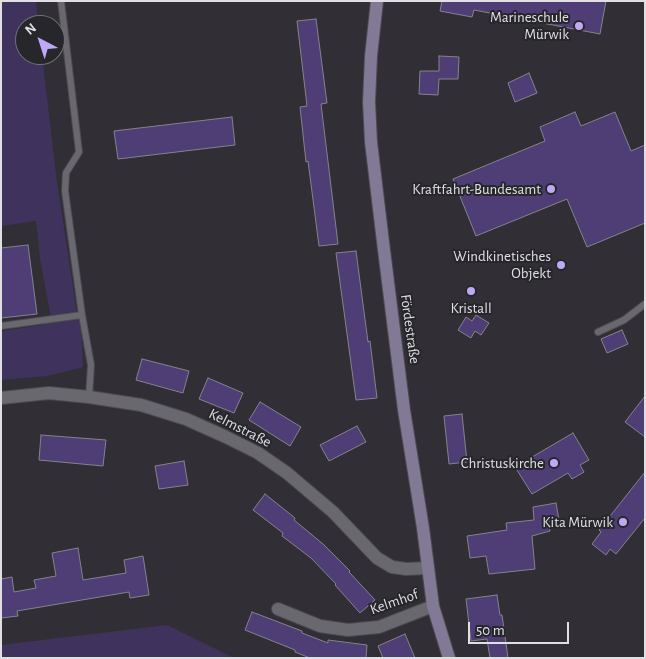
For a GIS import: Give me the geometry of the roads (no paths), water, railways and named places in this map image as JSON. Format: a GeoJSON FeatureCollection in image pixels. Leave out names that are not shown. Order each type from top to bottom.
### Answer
{"type":"FeatureCollection","features":[{"type":"Feature","properties":{"kind":"main road","name":"Fördestraße"},"geometry":{"type":"LineString","coordinates":[[377,1],[370,56],[369,102],[371,142],[404,410],[433,606],[449,658]]}},
{"type":"Feature","properties":{"kind":"street","name":"Kelmstraße"},"geometry":{"type":"LineString","coordinates":[[1,398],[49,393],[89,397],[141,405],[186,419],[258,453],[288,473],[333,512],[377,558],[392,567],[406,569],[428,568]]}},
{"type":"Feature","properties":{"kind":"street","name":"Kelmhof"},"geometry":{"type":"LineString","coordinates":[[278,609],[320,626],[348,630],[379,627],[433,606]]}},
{"type":"Feature","properties":{"kind":"lane"},"geometry":{"type":"LineString","coordinates":[[61,1],[79,152],[66,173],[65,191],[82,315],[91,365],[89,397]]}},
{"type":"Feature","properties":{"kind":"lane"},"geometry":{"type":"LineString","coordinates":[[598,332],[624,320],[645,304]]}},
{"type":"Feature","properties":{"kind":"lane"},"geometry":{"type":"LineString","coordinates":[[1,326],[82,315]]}},
{"type":"Feature","properties":{"kind":"place","name":"Marineschule Mürwik"},"geometry":{"type":"Point","coordinates":[579,26]}},
{"type":"Feature","properties":{"kind":"place","name":"Kraftfahrt-Bundesamt"},"geometry":{"type":"Point","coordinates":[551,189]}},
{"type":"Feature","properties":{"kind":"place","name":"Windkinetisches Objekt"},"geometry":{"type":"Point","coordinates":[561,265]}},
{"type":"Feature","properties":{"kind":"place","name":"Kristall"},"geometry":{"type":"Point","coordinates":[471,291]}},
{"type":"Feature","properties":{"kind":"place","name":"Christuskirche"},"geometry":{"type":"Point","coordinates":[554,463]}},
{"type":"Feature","properties":{"kind":"place","name":"Kita Mürwik"},"geometry":{"type":"Point","coordinates":[623,522]}}]}
